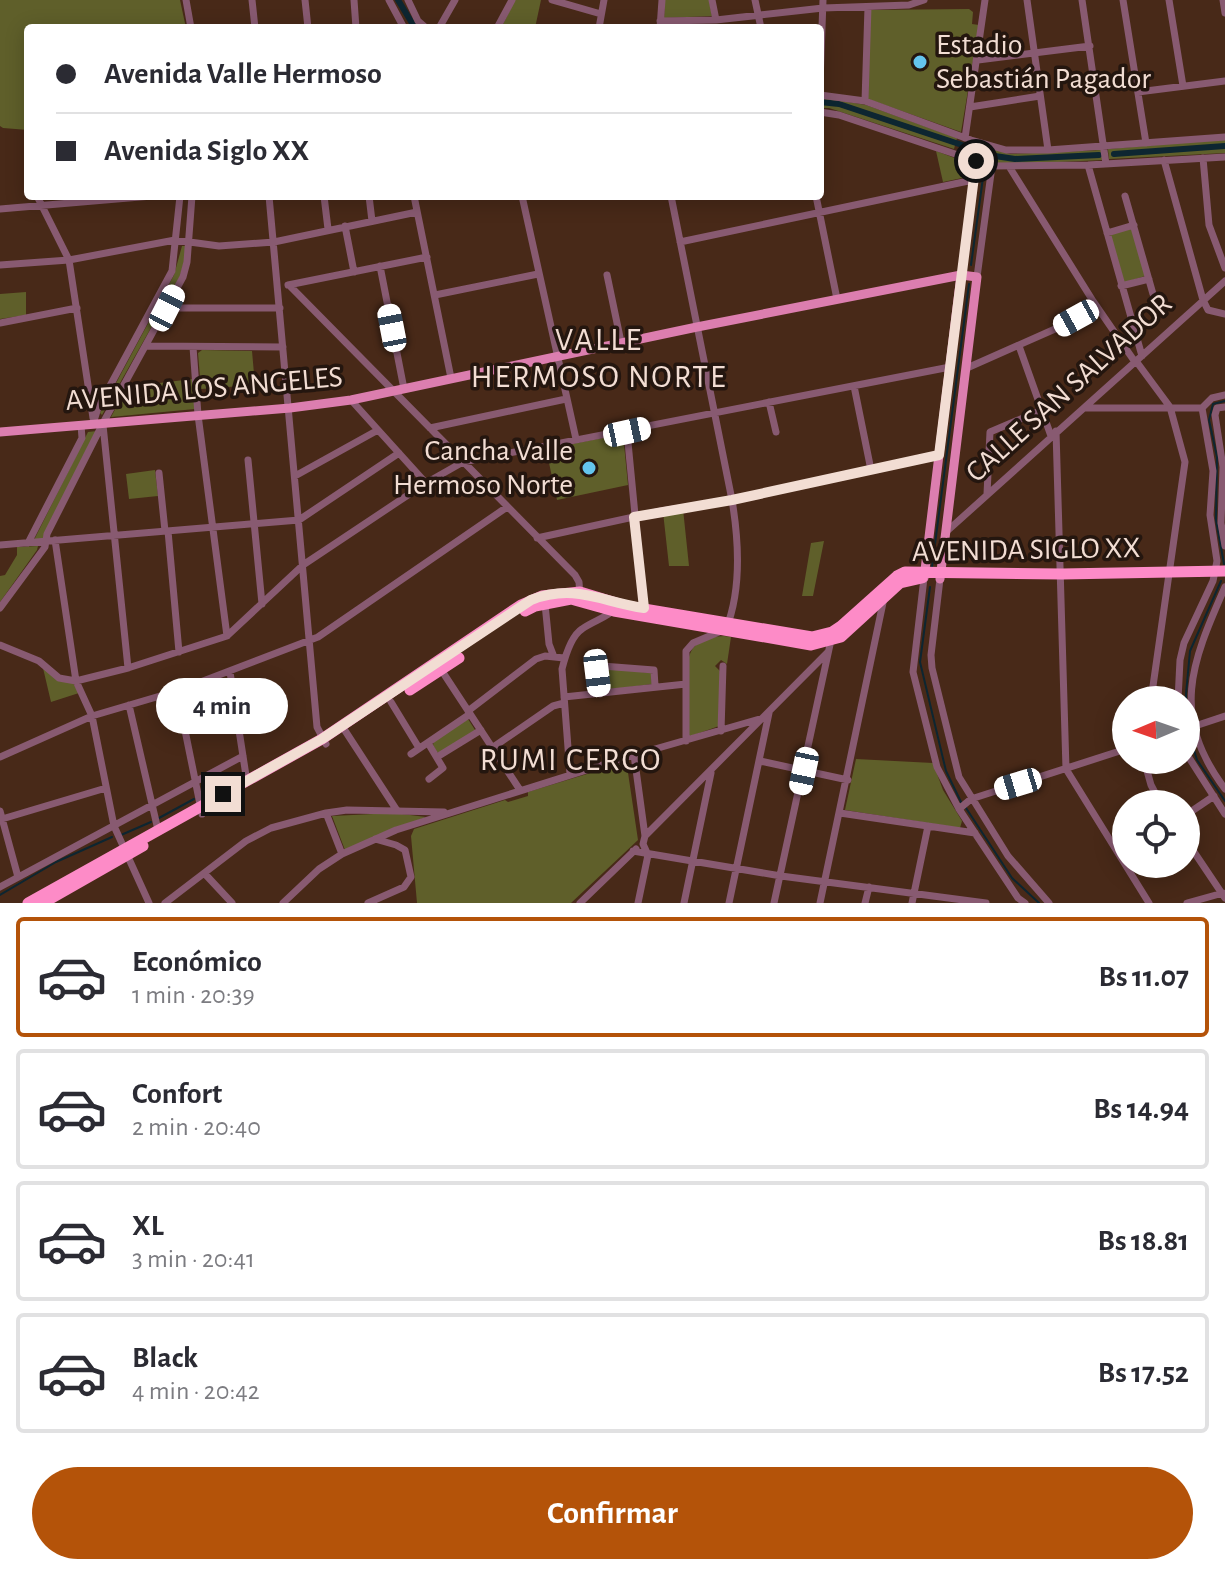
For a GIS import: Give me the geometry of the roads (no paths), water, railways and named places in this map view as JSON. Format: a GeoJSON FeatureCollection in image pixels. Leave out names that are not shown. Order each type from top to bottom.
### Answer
{"type":"FeatureCollection","features":[{"type":"Feature","properties":{"kind":"highway","name":"AVENIDA SIGLO XX"},"geometry":{"type":"LineString","coordinates":[[830,642],[841,626],[905,572],[941,577],[1220,574]]}},
{"type":"Feature","properties":{"kind":"highway","name":"AVENIDA SIGLO XX"},"geometry":{"type":"LineString","coordinates":[[830,642],[845,634],[884,596],[906,580],[925,575]]}},
{"type":"Feature","properties":{"kind":"highway"},"geometry":{"type":"LineString","coordinates":[[343,729],[391,702],[531,600],[553,594],[580,596],[616,607],[830,642]]}},
{"type":"Feature","properties":{"kind":"highway"},"geometry":{"type":"LineString","coordinates":[[28,903],[324,742],[524,612],[580,596]]}},
{"type":"Feature","properties":{"kind":"highway"},"geometry":{"type":"LineString","coordinates":[[616,607],[644,608],[727,625]]}},
{"type":"Feature","properties":{"kind":"highway"},"geometry":{"type":"LineString","coordinates":[[42,903],[158,830],[201,810],[324,742]]}},
{"type":"Feature","properties":{"kind":"main road","name":"AVENIDA LOS ANGELES"},"geometry":{"type":"LineString","coordinates":[[0,432],[290,408],[351,400],[837,299],[961,275],[977,277]]}},
{"type":"Feature","properties":{"kind":"main road"},"geometry":{"type":"LineString","coordinates":[[925,575],[961,275]]}},
{"type":"Feature","properties":{"kind":"main road"},"geometry":{"type":"LineString","coordinates":[[941,577],[977,277]]}},
{"type":"Feature","properties":{"kind":"street"},"geometry":{"type":"LineString","coordinates":[[186,0],[190,24]]}},
{"type":"Feature","properties":{"kind":"street"},"geometry":{"type":"LineString","coordinates":[[252,0],[255,24]]}},
{"type":"Feature","properties":{"kind":"street"},"geometry":{"type":"LineString","coordinates":[[305,0],[308,24]]}},
{"type":"Feature","properties":{"kind":"street"},"geometry":{"type":"LineString","coordinates":[[354,0],[356,24]]}},
{"type":"Feature","properties":{"kind":"street"},"geometry":{"type":"LineString","coordinates":[[389,0],[402,24]]}},
{"type":"Feature","properties":{"kind":"street"},"geometry":{"type":"LineString","coordinates":[[408,0],[421,24]]}},
{"type":"Feature","properties":{"kind":"street"},"geometry":{"type":"LineString","coordinates":[[441,24],[455,0]]}},
{"type":"Feature","properties":{"kind":"street"},"geometry":{"type":"LineString","coordinates":[[499,24],[512,0]]}},
{"type":"Feature","properties":{"kind":"street"},"geometry":{"type":"LineString","coordinates":[[552,0],[601,14]]}},
{"type":"Feature","properties":{"kind":"street"},"geometry":{"type":"LineString","coordinates":[[600,24],[604,0]]}},
{"type":"Feature","properties":{"kind":"street"},"geometry":{"type":"LineString","coordinates":[[662,0],[660,24],[758,16],[823,4],[868,7],[924,0]]}},
{"type":"Feature","properties":{"kind":"street"},"geometry":{"type":"LineString","coordinates":[[712,0],[716,20]]}},
{"type":"Feature","properties":{"kind":"street"},"geometry":{"type":"LineString","coordinates":[[755,0],[760,24]]}},
{"type":"Feature","properties":{"kind":"street"},"geometry":{"type":"LineString","coordinates":[[963,145],[985,0]]}},
{"type":"Feature","properties":{"kind":"street"},"geometry":{"type":"LineString","coordinates":[[1027,0],[1048,150]]}},
{"type":"Feature","properties":{"kind":"street"},"geometry":{"type":"LineString","coordinates":[[1082,0],[1106,164]]}},
{"type":"Feature","properties":{"kind":"street"},"geometry":{"type":"LineString","coordinates":[[1123,0],[1146,143]]}},
{"type":"Feature","properties":{"kind":"street"},"geometry":{"type":"LineString","coordinates":[[1169,0],[1183,86]]}},
{"type":"Feature","properties":{"kind":"street"},"geometry":{"type":"LineString","coordinates":[[1223,0],[1225,13]]}},
{"type":"Feature","properties":{"kind":"street"},"geometry":{"type":"LineString","coordinates":[[822,24],[823,4]]}},
{"type":"Feature","properties":{"kind":"street"},"geometry":{"type":"LineString","coordinates":[[865,101],[868,7]]}},
{"type":"Feature","properties":{"kind":"street"},"geometry":{"type":"LineString","coordinates":[[978,60],[1090,46]]}},
{"type":"Feature","properties":{"kind":"street"},"geometry":{"type":"LineString","coordinates":[[1138,92],[1225,81]]}},
{"type":"Feature","properties":{"kind":"street"},"geometry":{"type":"LineString","coordinates":[[824,96],[865,101],[963,145],[976,161],[961,275]]}},
{"type":"Feature","properties":{"kind":"street"},"geometry":{"type":"LineString","coordinates":[[970,107],[1040,96]]}},
{"type":"Feature","properties":{"kind":"street"},"geometry":{"type":"LineString","coordinates":[[824,113],[963,145],[1006,150],[1048,150],[1225,137]]}},
{"type":"Feature","properties":{"kind":"street"},"geometry":{"type":"LineString","coordinates":[[992,166],[1088,165],[1225,157]]}},
{"type":"Feature","properties":{"kind":"street"},"geometry":{"type":"LineString","coordinates":[[1203,158],[1209,225],[1225,268]]}},
{"type":"Feature","properties":{"kind":"street"},"geometry":{"type":"LineString","coordinates":[[976,161],[984,159],[990,161],[992,166],[977,277]]}},
{"type":"Feature","properties":{"kind":"street"},"geometry":{"type":"LineString","coordinates":[[1164,160],[1203,300],[1212,313],[1225,314]]}},
{"type":"Feature","properties":{"kind":"street"},"geometry":{"type":"LineString","coordinates":[[1088,165],[1138,360]]}},
{"type":"Feature","properties":{"kind":"street"},"geometry":{"type":"LineString","coordinates":[[1010,168],[1096,307],[1170,407],[1185,462],[1153,686]]}},
{"type":"Feature","properties":{"kind":"street"},"geometry":{"type":"LineString","coordinates":[[680,242],[973,180]]}},
{"type":"Feature","properties":{"kind":"street"},"geometry":{"type":"LineString","coordinates":[[1125,196],[1153,294]]}},
{"type":"Feature","properties":{"kind":"street"},"geometry":{"type":"LineString","coordinates":[[39,200],[69,260],[98,423],[128,668]]}},
{"type":"Feature","properties":{"kind":"street"},"geometry":{"type":"LineString","coordinates":[[0,209],[72,200]]}},
{"type":"Feature","properties":{"kind":"street"},"geometry":{"type":"LineString","coordinates":[[98,423],[107,390],[167,282],[174,263],[180,200]]}},
{"type":"Feature","properties":{"kind":"street"},"geometry":{"type":"LineString","coordinates":[[0,608],[45,547],[47,534],[98,423],[146,346],[186,270],[192,200]]}},
{"type":"Feature","properties":{"kind":"street"},"geometry":{"type":"LineString","coordinates":[[269,200],[317,727],[324,742]]}},
{"type":"Feature","properties":{"kind":"street"},"geometry":{"type":"LineString","coordinates":[[324,200],[328,229]]}},
{"type":"Feature","properties":{"kind":"street"},"geometry":{"type":"LineString","coordinates":[[369,200],[372,221]]}},
{"type":"Feature","properties":{"kind":"street"},"geometry":{"type":"LineString","coordinates":[[415,200],[451,378]]}},
{"type":"Feature","properties":{"kind":"street"},"geometry":{"type":"LineString","coordinates":[[523,200],[576,439]]}},
{"type":"Feature","properties":{"kind":"street"},"geometry":{"type":"LineString","coordinates":[[672,200],[732,500],[738,548],[727,625],[690,645],[686,651],[686,741]]}},
{"type":"Feature","properties":{"kind":"street"},"geometry":{"type":"LineString","coordinates":[[817,200],[837,299]]}},
{"type":"Feature","properties":{"kind":"street"},"geometry":{"type":"LineString","coordinates":[[0,265],[69,260],[175,240],[219,246],[274,242],[417,212]]}},
{"type":"Feature","properties":{"kind":"street"},"geometry":{"type":"LineString","coordinates":[[1107,233],[1134,225]]}},
{"type":"Feature","properties":{"kind":"street"},"geometry":{"type":"LineString","coordinates":[[345,226],[354,272]]}},
{"type":"Feature","properties":{"kind":"street"},"geometry":{"type":"LineString","coordinates":[[278,286],[427,257]]}},
{"type":"Feature","properties":{"kind":"street"},"geometry":{"type":"LineString","coordinates":[[380,266],[399,390]]}},
{"type":"Feature","properties":{"kind":"street"},"geometry":{"type":"LineString","coordinates":[[435,295],[538,274]]}},
{"type":"Feature","properties":{"kind":"street"},"geometry":{"type":"LineString","coordinates":[[607,275],[621,342]]}},
{"type":"Feature","properties":{"kind":"street"},"geometry":{"type":"LineString","coordinates":[[1121,286],[1149,279]]}},
{"type":"Feature","properties":{"kind":"street","name":"CALLE SAN SALVADOR"},"geometry":{"type":"LineString","coordinates":[[946,532],[1225,281]]}},
{"type":"Feature","properties":{"kind":"street"},"geometry":{"type":"LineString","coordinates":[[289,285],[399,390],[430,428],[575,575],[580,596]]}},
{"type":"Feature","properties":{"kind":"street"},"geometry":{"type":"LineString","coordinates":[[967,368],[1096,307]]}},
{"type":"Feature","properties":{"kind":"street"},"geometry":{"type":"LineString","coordinates":[[0,323],[77,308]]}},
{"type":"Feature","properties":{"kind":"street"},"geometry":{"type":"LineString","coordinates":[[167,308],[280,308]]}},
{"type":"Feature","properties":{"kind":"street"},"geometry":{"type":"LineString","coordinates":[[146,346],[283,347]]}},
{"type":"Feature","properties":{"kind":"street"},"geometry":{"type":"LineString","coordinates":[[1019,346],[1054,434],[1062,576],[1066,769],[1149,903]]}},
{"type":"Feature","properties":{"kind":"street"},"geometry":{"type":"LineString","coordinates":[[193,347],[198,415],[227,636]]}},
{"type":"Feature","properties":{"kind":"street"},"geometry":{"type":"LineString","coordinates":[[0,645],[39,661],[59,678],[76,681],[128,668],[227,636],[303,565],[463,462],[950,367]]}},
{"type":"Feature","properties":{"kind":"street"},"geometry":{"type":"LineString","coordinates":[[854,386],[871,470]]}},
{"type":"Feature","properties":{"kind":"street"},"geometry":{"type":"LineString","coordinates":[[90,389],[94,393],[107,390]]}},
{"type":"Feature","properties":{"kind":"street"},"geometry":{"type":"LineString","coordinates":[[1084,408],[1202,408],[1212,398],[1225,395]]}},
{"type":"Feature","properties":{"kind":"street"},"geometry":{"type":"LineString","coordinates":[[430,428],[566,399]]}},
{"type":"Feature","properties":{"kind":"street"},"geometry":{"type":"LineString","coordinates":[[351,400],[426,483]]}},
{"type":"Feature","properties":{"kind":"street"},"geometry":{"type":"LineString","coordinates":[[769,402],[776,432]]}},
{"type":"Feature","properties":{"kind":"street"},"geometry":{"type":"LineString","coordinates":[[1225,407],[1217,408],[1215,415],[1223,467],[1221,523],[1225,546]]}},
{"type":"Feature","properties":{"kind":"street"},"geometry":{"type":"LineString","coordinates":[[1179,686],[1184,643],[1220,574],[1210,515],[1213,471],[1202,408]]}},
{"type":"Feature","properties":{"kind":"street"},"geometry":{"type":"LineString","coordinates":[[987,494],[990,432],[1042,410]]}},
{"type":"Feature","properties":{"kind":"street"},"geometry":{"type":"LineString","coordinates":[[28,543],[82,438],[81,425]]}},
{"type":"Feature","properties":{"kind":"street"},"geometry":{"type":"LineString","coordinates":[[295,476],[378,430]]}},
{"type":"Feature","properties":{"kind":"street"},"geometry":{"type":"LineString","coordinates":[[627,432],[644,608]]}},
{"type":"Feature","properties":{"kind":"street"},"geometry":{"type":"LineString","coordinates":[[0,545],[299,520],[399,453]]}},
{"type":"Feature","properties":{"kind":"street"},"geometry":{"type":"LineString","coordinates":[[537,538],[939,455]]}},
{"type":"Feature","properties":{"kind":"street"},"geometry":{"type":"LineString","coordinates":[[248,460],[262,604]]}},
{"type":"Feature","properties":{"kind":"street"},"geometry":{"type":"LineString","coordinates":[[159,473],[179,652]]}},
{"type":"Feature","properties":{"kind":"street"},"geometry":{"type":"LineString","coordinates":[[0,757],[92,716],[177,691],[309,640],[507,507]]}},
{"type":"Feature","properties":{"kind":"street"},"geometry":{"type":"LineString","coordinates":[[55,540],[76,681],[92,716],[114,826],[149,903]]}},
{"type":"Feature","properties":{"kind":"street"},"geometry":{"type":"LineString","coordinates":[[925,575],[913,672],[937,767],[959,809],[1018,898],[1025,903]]}},
{"type":"Feature","properties":{"kind":"street"},"geometry":{"type":"LineString","coordinates":[[941,577],[931,655],[951,753],[971,799],[1020,871],[1049,903]]}},
{"type":"Feature","properties":{"kind":"street"},"geometry":{"type":"LineString","coordinates":[[1192,686],[1196,657],[1225,587]]}},
{"type":"Feature","properties":{"kind":"street"},"geometry":{"type":"LineString","coordinates":[[820,903],[884,596]]}},
{"type":"Feature","properties":{"kind":"street"},"geometry":{"type":"LineString","coordinates":[[545,604],[549,644],[554,657]]}},
{"type":"Feature","properties":{"kind":"street"},"geometry":{"type":"LineString","coordinates":[[570,774],[562,669],[564,658],[582,628],[616,607]]}},
{"type":"Feature","properties":{"kind":"street"},"geometry":{"type":"LineString","coordinates":[[580,903],[766,716],[830,642]]}},
{"type":"Feature","properties":{"kind":"street"},"geometry":{"type":"LineString","coordinates":[[774,903],[830,642]]}},
{"type":"Feature","properties":{"kind":"street"},"geometry":{"type":"LineString","coordinates":[[411,754],[469,713],[536,659],[564,658]]}},
{"type":"Feature","properties":{"kind":"street"},"geometry":{"type":"LineString","coordinates":[[600,694],[597,673],[602,666],[654,670],[655,686]]}},
{"type":"Feature","properties":{"kind":"street"},"geometry":{"type":"LineString","coordinates":[[721,731],[723,666]]}},
{"type":"Feature","properties":{"kind":"street"},"geometry":{"type":"LineString","coordinates":[[439,667],[520,790]]}},
{"type":"Feature","properties":{"kind":"street"},"geometry":{"type":"LineString","coordinates":[[230,672],[247,782]]}},
{"type":"Feature","properties":{"kind":"street"},"geometry":{"type":"LineString","coordinates":[[492,748],[564,700],[686,684]]}},
{"type":"Feature","properties":{"kind":"street"},"geometry":{"type":"LineString","coordinates":[[177,691],[201,810]]}},
{"type":"Feature","properties":{"kind":"street"},"geometry":{"type":"LineString","coordinates":[[391,702],[419,748]]}},
{"type":"Feature","properties":{"kind":"street"},"geometry":{"type":"LineString","coordinates":[[129,705],[158,830]]}},
{"type":"Feature","properties":{"kind":"street"},"geometry":{"type":"LineString","coordinates":[[283,903],[319,869],[375,839],[458,809],[766,716]]}},
{"type":"Feature","properties":{"kind":"street"},"geometry":{"type":"LineString","coordinates":[[729,903],[765,737],[766,716]]}},
{"type":"Feature","properties":{"kind":"street"},"geometry":{"type":"LineString","coordinates":[[1200,724],[1225,716]]}},
{"type":"Feature","properties":{"kind":"street"},"geometry":{"type":"LineString","coordinates":[[343,729],[396,809]]}},
{"type":"Feature","properties":{"kind":"street"},"geometry":{"type":"LineString","coordinates":[[437,757],[481,730]]}},
{"type":"Feature","properties":{"kind":"street"},"geometry":{"type":"LineString","coordinates":[[752,730],[765,737]]}},
{"type":"Feature","properties":{"kind":"street"},"geometry":{"type":"LineString","coordinates":[[428,743],[443,770],[429,779]]}},
{"type":"Feature","properties":{"kind":"street"},"geometry":{"type":"LineString","coordinates":[[1200,752],[1225,789]]}},
{"type":"Feature","properties":{"kind":"street"},"geometry":{"type":"LineString","coordinates":[[959,809],[971,799],[1112,754]]}},
{"type":"Feature","properties":{"kind":"street"},"geometry":{"type":"LineString","coordinates":[[634,755],[648,855],[638,903]]}},
{"type":"Feature","properties":{"kind":"street"},"geometry":{"type":"LineString","coordinates":[[0,887],[243,756]]}},
{"type":"Feature","properties":{"kind":"street"},"geometry":{"type":"LineString","coordinates":[[760,761],[848,780]]}},
{"type":"Feature","properties":{"kind":"street"},"geometry":{"type":"LineString","coordinates":[[684,903],[711,773]]}},
{"type":"Feature","properties":{"kind":"street"},"geometry":{"type":"LineString","coordinates":[[1200,774],[1225,814]]}},
{"type":"Feature","properties":{"kind":"street"},"geometry":{"type":"LineString","coordinates":[[18,877],[1,815],[106,788]]}},
{"type":"Feature","properties":{"kind":"street"},"geometry":{"type":"LineString","coordinates":[[1200,806],[1214,796]]}},
{"type":"Feature","properties":{"kind":"street"},"geometry":{"type":"LineString","coordinates":[[165,903],[246,841],[271,828],[326,813],[396,809],[441,813],[458,809]]}},
{"type":"Feature","properties":{"kind":"street"},"geometry":{"type":"LineString","coordinates":[[326,813],[342,854]]}},
{"type":"Feature","properties":{"kind":"street"},"geometry":{"type":"LineString","coordinates":[[840,813],[975,833]]}},
{"type":"Feature","properties":{"kind":"street"},"geometry":{"type":"LineString","coordinates":[[912,903],[928,826]]}},
{"type":"Feature","properties":{"kind":"street"},"geometry":{"type":"LineString","coordinates":[[368,903],[404,887],[411,877],[405,850],[375,839]]}},
{"type":"Feature","properties":{"kind":"street"},"geometry":{"type":"LineString","coordinates":[[633,851],[781,876],[986,903]]}},
{"type":"Feature","properties":{"kind":"street"},"geometry":{"type":"LineString","coordinates":[[1187,903],[1224,894],[1200,860]]}},
{"type":"Feature","properties":{"kind":"street"},"geometry":{"type":"LineString","coordinates":[[205,874],[232,903]]}},
{"type":"Feature","properties":{"kind":"street"},"geometry":{"type":"LineString","coordinates":[[865,903],[869,887]]}},
{"type":"Feature","properties":{"kind":"waterway"},"geometry":{"type":"LineString","coordinates":[[398,0],[413,24]]}},
{"type":"Feature","properties":{"kind":"waterway"},"geometry":{"type":"LineString","coordinates":[[824,102],[839,104],[995,156],[1015,159],[1099,155]]}},
{"type":"Feature","properties":{"kind":"waterway"},"geometry":{"type":"LineString","coordinates":[[1114,154],[1225,146]]}},
{"type":"Feature","properties":{"kind":"waterway"},"geometry":{"type":"LineString","coordinates":[[971,265],[985,163]]}},
{"type":"Feature","properties":{"kind":"waterway"},"geometry":{"type":"LineString","coordinates":[[932,567],[969,284]]}},
{"type":"Feature","properties":{"kind":"waterway"},"geometry":{"type":"LineString","coordinates":[[1224,564],[1216,520],[1217,457],[1209,420],[1213,404],[1225,401]]}},
{"type":"Feature","properties":{"kind":"waterway"},"geometry":{"type":"LineString","coordinates":[[1187,686],[1190,651],[1221,581]]}},
{"type":"Feature","properties":{"kind":"waterway"},"geometry":{"type":"LineString","coordinates":[[930,587],[920,662],[946,771],[961,802]]}},
{"type":"Feature","properties":{"kind":"waterway"},"geometry":{"type":"LineString","coordinates":[[1200,764],[1225,801]]}},
{"type":"Feature","properties":{"kind":"waterway"},"geometry":{"type":"LineString","coordinates":[[202,795],[237,774]]}},
{"type":"Feature","properties":{"kind":"waterway"},"geometry":{"type":"LineString","coordinates":[[159,818],[194,799]]}},
{"type":"Feature","properties":{"kind":"waterway"},"geometry":{"type":"LineString","coordinates":[[966,808],[1012,878],[1039,903]]}},
{"type":"Feature","properties":{"kind":"waterway"},"geometry":{"type":"LineString","coordinates":[[121,835],[151,822]]}},
{"type":"Feature","properties":{"kind":"waterway"},"geometry":{"type":"LineString","coordinates":[[0,895],[56,862],[112,837]]}},
{"type":"Feature","properties":{"kind":"place","name":"Estadio Sebastián Pagador"},"geometry":{"type":"Point","coordinates":[920,62]}},
{"type":"Feature","properties":{"kind":"place","name":"Cancha Valle Hermoso Norte"},"geometry":{"type":"Point","coordinates":[589,468]}},
{"type":"Feature","properties":{"kind":"district","name":"VALLE HERMOSO NORTE"},"geometry":{"type":"Point","coordinates":[599,358]}},
{"type":"Feature","properties":{"kind":"district","name":"RUMI CERCO"},"geometry":{"type":"Point","coordinates":[571,760]}}]}
